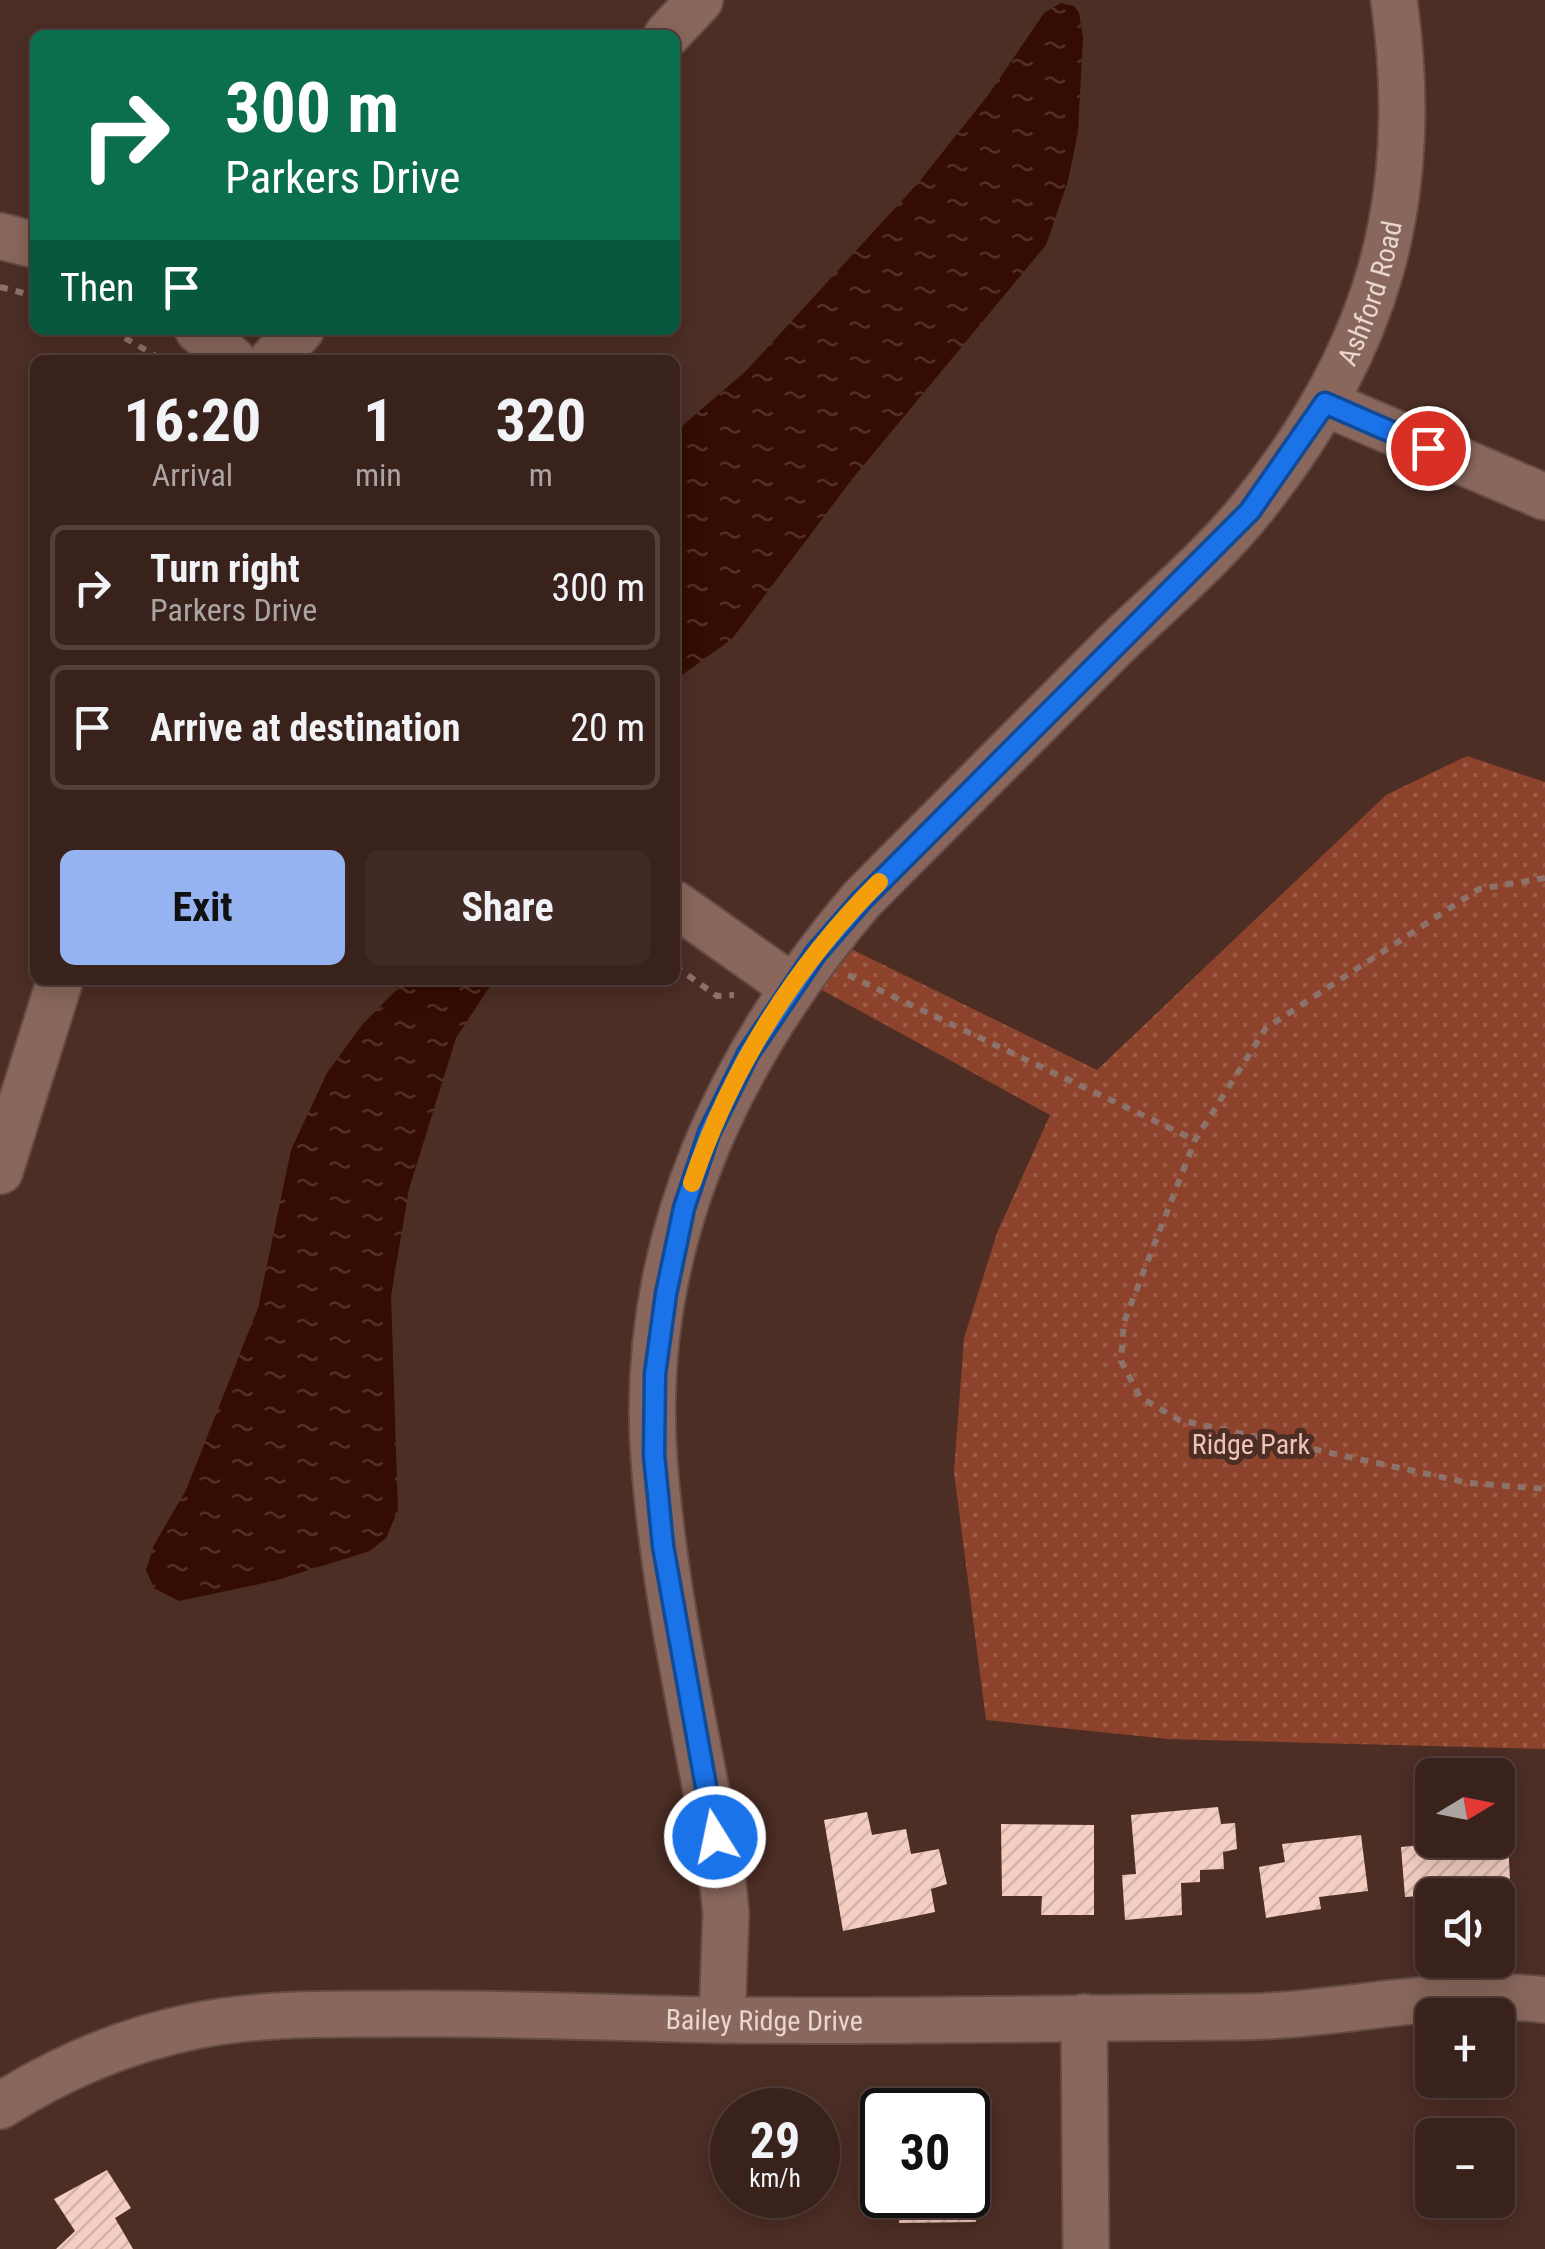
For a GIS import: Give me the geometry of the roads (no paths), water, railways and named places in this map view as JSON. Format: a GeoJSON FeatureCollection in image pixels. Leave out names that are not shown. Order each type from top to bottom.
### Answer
{"type":"FeatureCollection","features":[{"type":"Feature","properties":{"kind":"street"},"geometry":{"type":"LineString","coordinates":[[672,30],[700,0]]}},
{"type":"Feature","properties":{"kind":"street","name":"Ashford Road"},"geometry":{"type":"LineString","coordinates":[[722,2020],[726,1913],[663,1546],[654,1455],[655,1374],[684,1208],[709,1133],[787,967],[862,900],[1250,511],[1325,403],[1370,304],[1398,198],[1404,69],[1394,0]]}},
{"type":"Feature","properties":{"kind":"street"},"geometry":{"type":"LineString","coordinates":[[0,236],[30,244]]}},
{"type":"Feature","properties":{"kind":"street"},"geometry":{"type":"LineString","coordinates":[[204,335],[226,355]]}},
{"type":"Feature","properties":{"kind":"street"},"geometry":{"type":"LineString","coordinates":[[277,355],[296,335]]}},
{"type":"Feature","properties":{"kind":"street"},"geometry":{"type":"LineString","coordinates":[[1325,403],[1545,496]]}},
{"type":"Feature","properties":{"kind":"street"},"geometry":{"type":"LineString","coordinates":[[680,907],[787,967]]}},
{"type":"Feature","properties":{"kind":"street"},"geometry":{"type":"LineString","coordinates":[[0,1171],[58,985]]}},
{"type":"Feature","properties":{"kind":"street","name":"Bailey Ridge Drive"},"geometry":{"type":"LineString","coordinates":[[0,2106],[49,2075],[112,2050],[194,2026],[274,2015],[481,2012],[722,2020],[1248,2017],[1437,1996],[1500,1995],[1545,2000]]}},
{"type":"Feature","properties":{"kind":"street"},"geometry":{"type":"LineString","coordinates":[[1084,2018],[1086,2249]]}},
{"type":"Feature","properties":{"kind":"water"},"geometry":{"type":"Polygon","coordinates":[[[1061,3],[1074,6],[1083,38],[1078,132],[1068,181],[1046,245],[853,478],[732,639],[680,676],[680,428],[746,371],[918,183],[989,94],[1044,13],[1061,3]]]}},
{"type":"Feature","properties":{"kind":"water"},"geometry":{"type":"Polygon","coordinates":[[[401,985],[491,985],[456,1038],[409,1189],[391,1296],[398,1510],[386,1538],[370,1551],[274,1581],[179,1601],[154,1588],[146,1570],[154,1545],[186,1490],[258,1308],[291,1150],[327,1073],[362,1025],[401,985]]]}},
{"type":"Feature","properties":{"kind":"park label","name":"Ridge Park"},"geometry":{"type":"Point","coordinates":[1251,1444]}}]}
